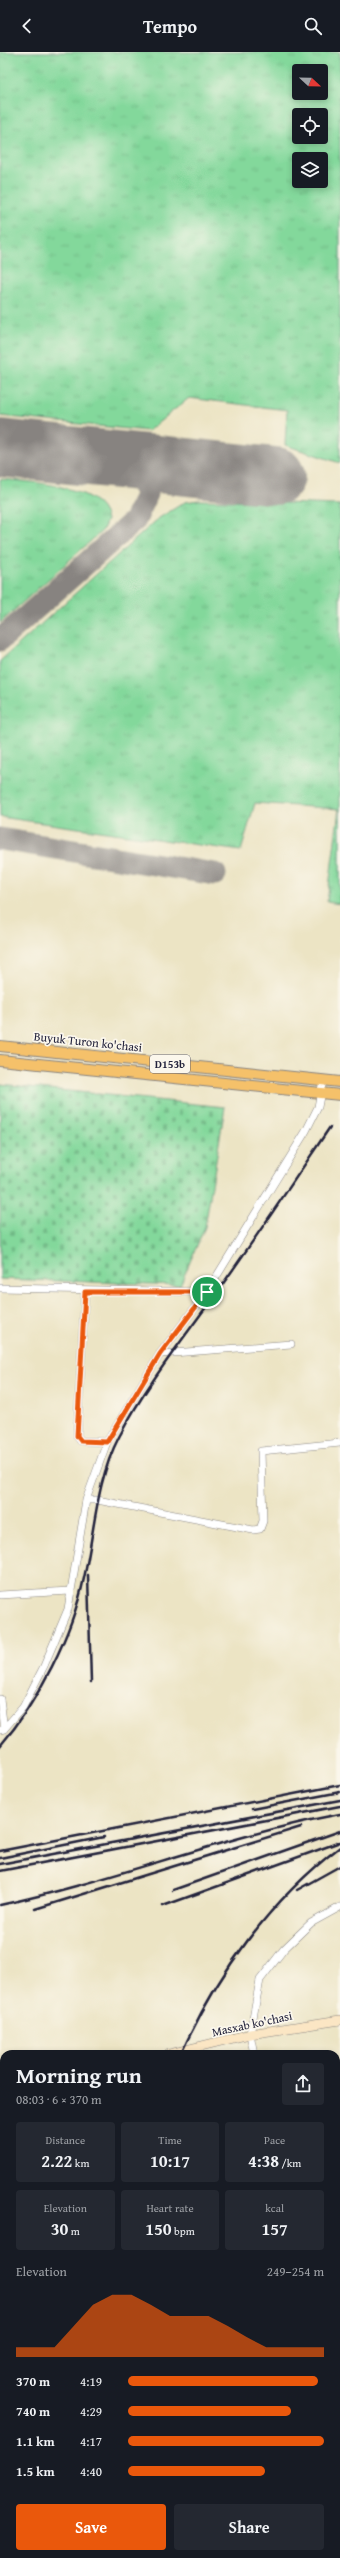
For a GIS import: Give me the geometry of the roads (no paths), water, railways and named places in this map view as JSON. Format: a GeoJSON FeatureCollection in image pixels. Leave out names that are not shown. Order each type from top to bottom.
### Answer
{"type":"FeatureCollection","features":[{"type":"Feature","properties":{"kind":"main road","name":"Buyuk Turon ko'chasi"},"geometry":{"type":"LineString","coordinates":[[0,1046],[340,1082]]}},
{"type":"Feature","properties":{"kind":"main road","name":"D153b"},"geometry":{"type":"LineString","coordinates":[[0,1060],[340,1095]]}},
{"type":"Feature","properties":{"kind":"main road","name":"Masxab ko'chasi"},"geometry":{"type":"LineString","coordinates":[[185,2050],[250,2034],[340,2020]]}},
{"type":"Feature","properties":{"kind":"street"},"geometry":{"type":"LineString","coordinates":[[2,1730],[23,1707],[44,1666],[68,1609],[86,1500],[107,1442],[160,1354],[207,1292],[315,1116],[323,1080]]}},
{"type":"Feature","properties":{"kind":"street"},"geometry":{"type":"LineString","coordinates":[[0,1288],[85,1292],[207,1292]]}},
{"type":"Feature","properties":{"kind":"street"},"geometry":{"type":"LineString","coordinates":[[85,1292],[77,1436],[81,1441],[107,1442]]}},
{"type":"Feature","properties":{"kind":"street"},"geometry":{"type":"LineString","coordinates":[[160,1354],[291,1344]]}},
{"type":"Feature","properties":{"kind":"street"},"geometry":{"type":"LineString","coordinates":[[86,1500],[97,1500],[253,1530],[260,1529],[263,1521],[261,1451],[340,1443]]}},
{"type":"Feature","properties":{"kind":"street"},"geometry":{"type":"LineString","coordinates":[[0,1595],[70,1591]]}},
{"type":"Feature","properties":{"kind":"street"},"geometry":{"type":"LineString","coordinates":[[0,1699],[2,1730]]}},
{"type":"Feature","properties":{"kind":"street"},"geometry":{"type":"LineString","coordinates":[[253,2050],[250,2034],[260,1980],[284,1949],[311,1923],[340,1907]]}},
{"type":"Feature","properties":{"kind":"railway"},"geometry":{"type":"LineString","coordinates":[[0,1746],[40,1689],[52,1667],[71,1622],[79,1600],[84,1578],[105,1471],[119,1437],[141,1399],[165,1363],[246,1251],[330,1127]]}},
{"type":"Feature","properties":{"kind":"railway"},"geometry":{"type":"LineString","coordinates":[[88,1575],[91,1682]]}},
{"type":"Feature","properties":{"kind":"railway"},"geometry":{"type":"LineString","coordinates":[[0,1851],[340,1785]]}},
{"type":"Feature","properties":{"kind":"railway"},"geometry":{"type":"LineString","coordinates":[[252,1809],[340,1792]]}},
{"type":"Feature","properties":{"kind":"railway"},"geometry":{"type":"LineString","coordinates":[[0,1864],[340,1800]]}},
{"type":"Feature","properties":{"kind":"railway"},"geometry":{"type":"LineString","coordinates":[[0,1871],[340,1806]]}},
{"type":"Feature","properties":{"kind":"railway"},"geometry":{"type":"LineString","coordinates":[[0,1905],[43,1895],[255,1834],[340,1814]]}},
{"type":"Feature","properties":{"kind":"railway"},"geometry":{"type":"LineString","coordinates":[[35,1909],[301,1827]]}},
{"type":"Feature","properties":{"kind":"railway"},"geometry":{"type":"LineString","coordinates":[[173,1890],[340,1831]]}},
{"type":"Feature","properties":{"kind":"railway"},"geometry":{"type":"LineString","coordinates":[[0,1858],[104,1837]]}},
{"type":"Feature","properties":{"kind":"railway"},"geometry":{"type":"LineString","coordinates":[[163,1906],[340,1842]]}},
{"type":"Feature","properties":{"kind":"railway"},"geometry":{"type":"LineString","coordinates":[[183,2050],[211,1995],[248,1940],[291,1890],[340,1847]]}},
{"type":"Feature","properties":{"kind":"railway"},"geometry":{"type":"LineString","coordinates":[[297,1890],[340,1866]]}}]}
